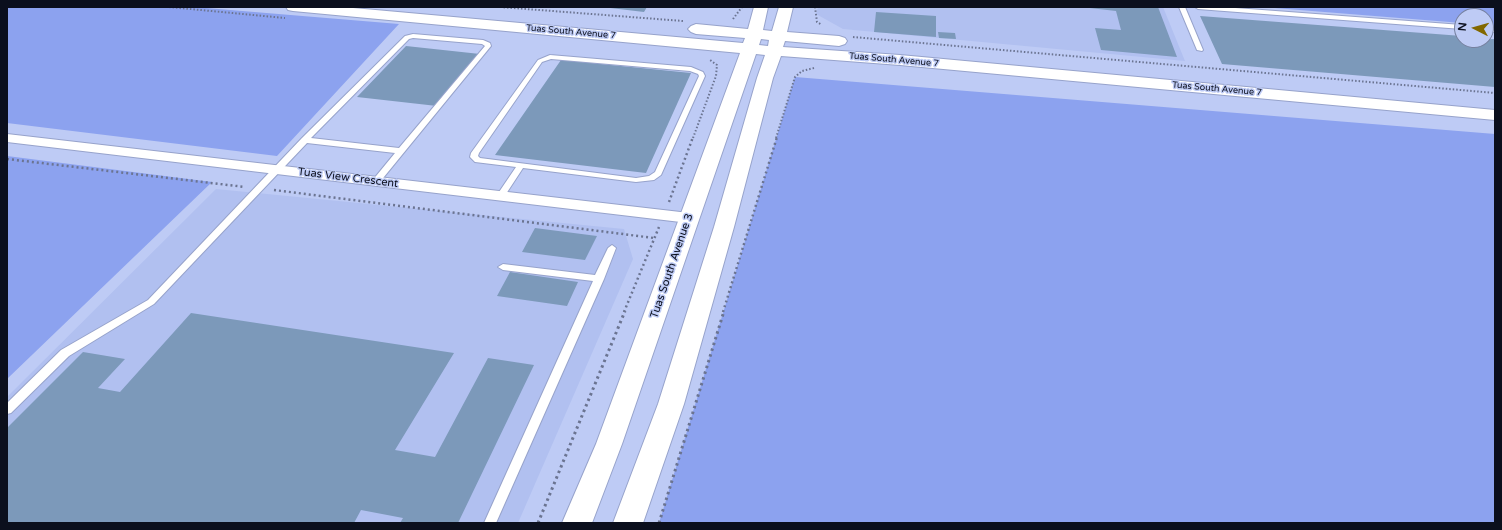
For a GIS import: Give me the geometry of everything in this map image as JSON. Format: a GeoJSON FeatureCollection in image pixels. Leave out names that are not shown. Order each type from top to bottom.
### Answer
{"type":"FeatureCollection","features":[{"type":"Feature","properties":{"kind":"street","name":"Tuas South Avenue 7"},"geometry":{"type":"LineString","coordinates":[[293,7],[706,37],[755,33],[1495,100]]}},
{"type":"Feature","properties":{"kind":"street","name":"Tuas South Avenue 7"},"geometry":{"type":"LineString","coordinates":[[446,7],[676,25],[706,37],[749,49],[774,51],[820,40],[900,60],[1495,115]]}},
{"type":"Feature","properties":{"kind":"street"},"geometry":{"type":"LineString","coordinates":[[738,80],[706,37],[748,18],[761,7]]}},
{"type":"Feature","properties":{"kind":"street","name":"Tuas South Avenue 3"},"geometry":{"type":"LineString","coordinates":[[577,523],[609,444],[677,216],[718,139],[755,33],[761,7]]}},
{"type":"Feature","properties":{"kind":"street"},"geometry":{"type":"LineString","coordinates":[[765,78],[820,40],[793,25],[785,10]]}},
{"type":"Feature","properties":{"kind":"street"},"geometry":{"type":"LineString","coordinates":[[628,523],[671,404],[724,227],[785,10]]}},
{"type":"Feature","properties":{"kind":"street","name":"Tuas View Crescent"},"geometry":{"type":"LineString","coordinates":[[7,138],[677,216]]}},
{"type":"Feature","properties":{"kind":"lane"},"geometry":{"type":"LineString","coordinates":[[1182,7],[1200,50]]}},
{"type":"Feature","properties":{"kind":"lane"},"geometry":{"type":"LineString","coordinates":[[1198,7],[1454,26]]}},
{"type":"Feature","properties":{"kind":"lane"},"geometry":{"type":"LineString","coordinates":[[7,410],[65,353],[151,302],[305,140],[407,37],[413,36],[488,44],[488,46],[376,181]]}},
{"type":"Feature","properties":{"kind":"lane"},"geometry":{"type":"LineString","coordinates":[[550,57],[691,69],[701,73],[702,76],[658,173],[650,178],[636,180],[521,165],[478,160],[474,157],[475,153],[544,59],[550,57]]}},
{"type":"Feature","properties":{"kind":"lane"},"geometry":{"type":"LineString","coordinates":[[305,140],[401,150]]}},
{"type":"Feature","properties":{"kind":"lane"},"geometry":{"type":"LineString","coordinates":[[501,196],[521,165]]}},
{"type":"Feature","properties":{"kind":"lane"},"geometry":{"type":"LineString","coordinates":[[490,523],[612,248]]}},
{"type":"Feature","properties":{"kind":"lane"},"geometry":{"type":"LineString","coordinates":[[503,267],[599,279]]}},
{"type":"Feature","properties":{"kind":"path"},"geometry":{"type":"LineString","coordinates":[[500,7],[676,25]]}},
{"type":"Feature","properties":{"kind":"path"},"geometry":{"type":"LineString","coordinates":[[732,20],[742,7]]}},
{"type":"Feature","properties":{"kind":"path"},"geometry":{"type":"LineString","coordinates":[[815,7],[820,40]]}},
{"type":"Feature","properties":{"kind":"path"},"geometry":{"type":"LineString","coordinates":[[848,36],[1495,92]]}},
{"type":"Feature","properties":{"kind":"path"},"geometry":{"type":"LineString","coordinates":[[538,523],[654,238],[677,216],[716,76],[717,65],[710,60]]}},
{"type":"Feature","properties":{"kind":"path"},"geometry":{"type":"LineString","coordinates":[[659,523],[795,77],[802,71]]}},
{"type":"Feature","properties":{"kind":"path"},"geometry":{"type":"LineString","coordinates":[[7,159],[259,188],[654,238]]}},
{"type":"Feature","properties":{"kind":"shaded area"},"geometry":{"type":"Polygon","coordinates":[[[7,7],[194,7],[399,24],[277,156],[7,123],[7,7]]]}},
{"type":"Feature","properties":{"kind":"shaded area"},"geometry":{"type":"Polygon","coordinates":[[[818,7],[1163,7],[1185,61],[843,29],[816,14],[818,7]]]}},
{"type":"Feature","properties":{"kind":"shaded area"},"geometry":{"type":"Polygon","coordinates":[[[1262,7],[1495,7],[1495,26],[1494,8],[1454,8],[1454,22],[1262,7]]]}},
{"type":"Feature","properties":{"kind":"shaded area"},"geometry":{"type":"Polygon","coordinates":[[[795,77],[1495,134],[1495,523],[659,523],[795,77]]]}},
{"type":"Feature","properties":{"kind":"shaded area"},"geometry":{"type":"Polygon","coordinates":[[[7,156],[212,182],[7,379],[7,156]]]}},
{"type":"Feature","properties":{"kind":"shaded area"},"geometry":{"type":"Polygon","coordinates":[[[216,189],[624,229],[633,259],[518,523],[7,523],[7,397],[216,189]]]}},
{"type":"Feature","properties":{"kind":"building"},"geometry":{"type":"Polygon","coordinates":[[[602,7],[647,7],[644,12],[602,7]]]}},
{"type":"Feature","properties":{"kind":"building"},"geometry":{"type":"Polygon","coordinates":[[[1081,7],[1158,7],[1177,57],[1101,50],[1095,28],[1121,30],[1116,11],[1081,7]]]}},
{"type":"Feature","properties":{"kind":"building"},"geometry":{"type":"Polygon","coordinates":[[[876,12],[936,16],[936,37],[874,32],[876,12]]]}},
{"type":"Feature","properties":{"kind":"building"},"geometry":{"type":"Polygon","coordinates":[[[1200,16],[1454,35],[1454,48],[1494,48],[1495,39],[1495,87],[1222,64],[1200,16]]]}},
{"type":"Feature","properties":{"kind":"building"},"geometry":{"type":"Polygon","coordinates":[[[938,32],[955,33],[956,39],[939,38],[938,32]]]}},
{"type":"Feature","properties":{"kind":"building"},"geometry":{"type":"Polygon","coordinates":[[[406,46],[480,54],[437,106],[357,97],[406,46]]]}},
{"type":"Feature","properties":{"kind":"building"},"geometry":{"type":"Polygon","coordinates":[[[561,60],[691,73],[646,173],[495,155],[561,60]]]}},
{"type":"Feature","properties":{"kind":"building"},"geometry":{"type":"Polygon","coordinates":[[[535,228],[597,236],[585,260],[522,252],[535,228]]]}},
{"type":"Feature","properties":{"kind":"building"},"geometry":{"type":"Polygon","coordinates":[[[510,272],[578,282],[567,306],[497,296],[510,272]]]}},
{"type":"Feature","properties":{"kind":"building"},"geometry":{"type":"Polygon","coordinates":[[[191,313],[454,353],[395,450],[435,457],[488,358],[534,365],[458,523],[400,523],[403,518],[361,510],[354,523],[7,523],[7,428],[83,352],[125,359],[98,388],[120,392],[191,313]]]}}]}
